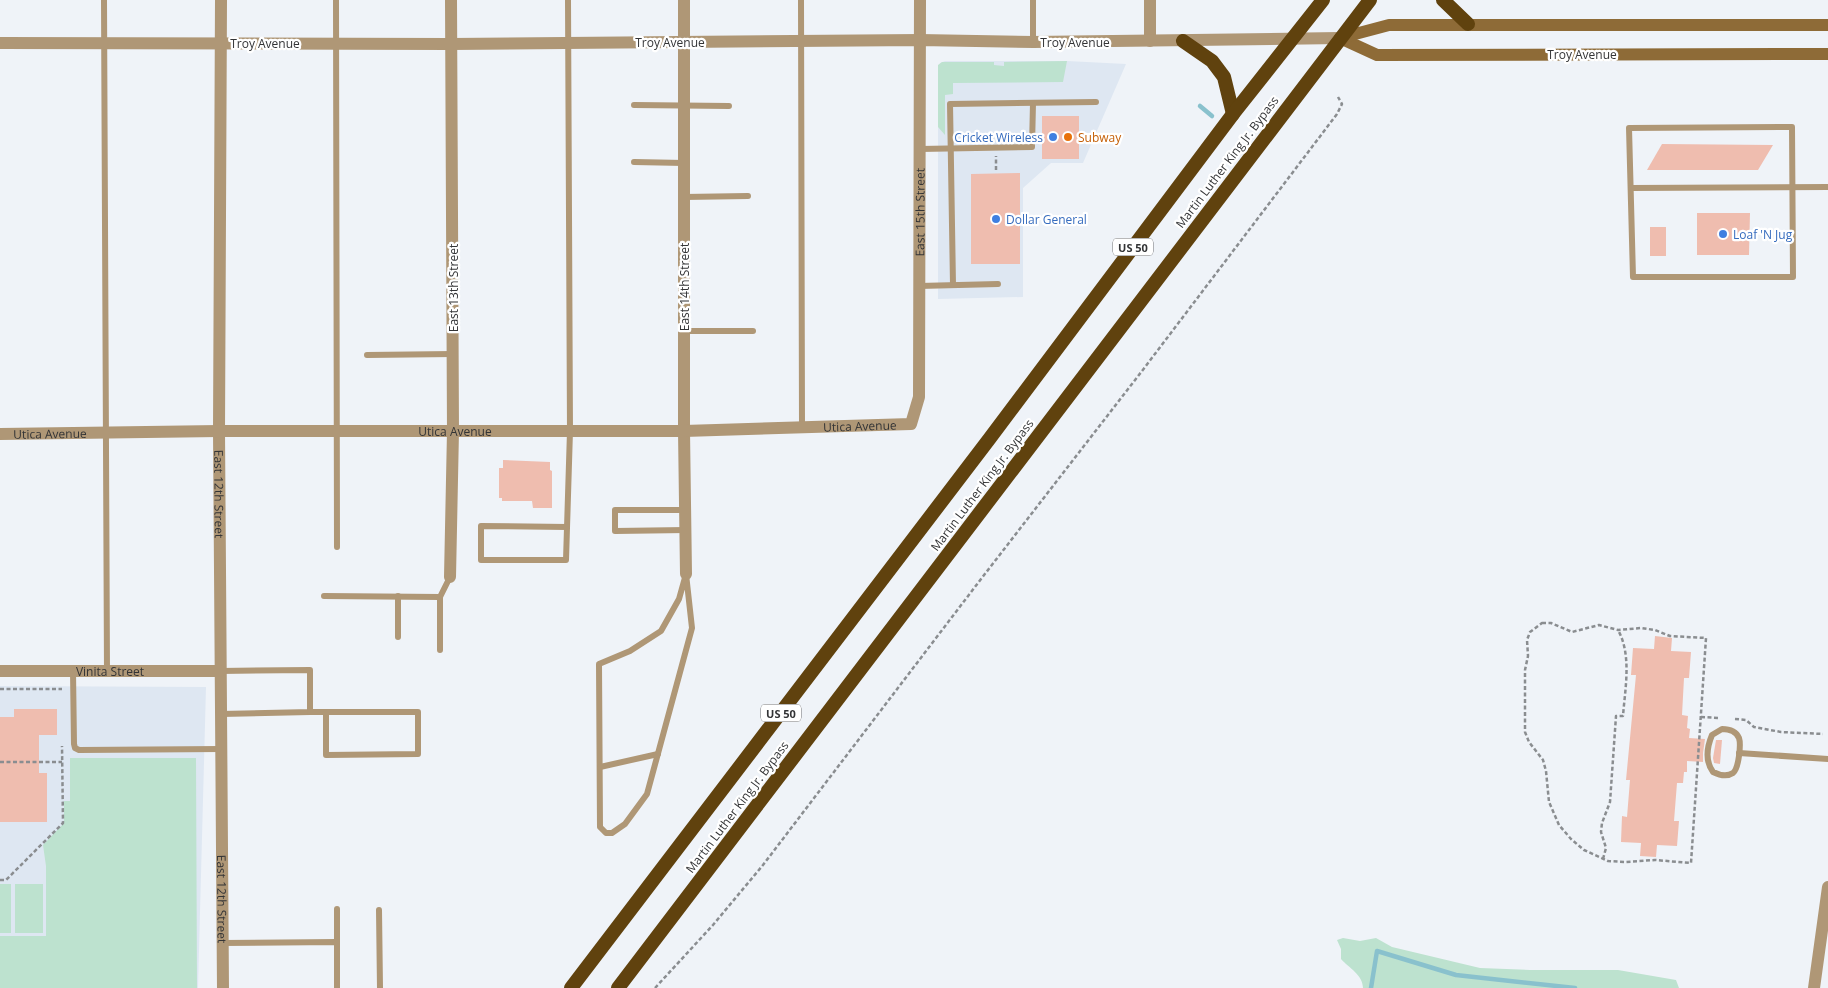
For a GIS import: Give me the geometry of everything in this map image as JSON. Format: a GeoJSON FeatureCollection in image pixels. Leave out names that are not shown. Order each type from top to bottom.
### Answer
{"type":"FeatureCollection","features":[{"type":"Feature","properties":{"kind":"highway","name":"Martin Luther King Jr. Bypass"},"geometry":{"type":"LineString","coordinates":[[571,988],[984,446],[1233,114],[1323,0]]}},
{"type":"Feature","properties":{"kind":"highway","name":"Martin Luther King Jr. Bypass"},"geometry":{"type":"LineString","coordinates":[[618,988],[1370,0]]}},
{"type":"Feature","properties":{"kind":"highway"},"geometry":{"type":"LineString","coordinates":[[1443,0],[1468,24]]}},
{"type":"Feature","properties":{"kind":"highway"},"geometry":{"type":"LineString","coordinates":[[1183,41],[1212,62],[1224,77],[1233,114]]}},
{"type":"Feature","properties":{"kind":"main road","name":"Troy Avenue"},"geometry":{"type":"LineString","coordinates":[[1340,38],[1389,25],[1828,25]]}},
{"type":"Feature","properties":{"kind":"main road","name":"Troy Avenue"},"geometry":{"type":"LineString","coordinates":[[1340,38],[1377,54],[1828,54]]}},
{"type":"Feature","properties":{"kind":"street","name":"East 12th Street"},"geometry":{"type":"LineString","coordinates":[[221,0],[219,431],[223,988]]}},
{"type":"Feature","properties":{"kind":"street","name":"East 13th Street"},"geometry":{"type":"LineString","coordinates":[[450,577],[454,431],[451,0]]}},
{"type":"Feature","properties":{"kind":"street","name":"East 14th Street"},"geometry":{"type":"LineString","coordinates":[[684,0],[684,431],[686,574]]}},
{"type":"Feature","properties":{"kind":"street","name":"East 15th Street"},"geometry":{"type":"LineString","coordinates":[[911,424],[919,397],[920,0]]}},
{"type":"Feature","properties":{"kind":"street"},"geometry":{"type":"LineString","coordinates":[[1150,0],[1150,41]]}},
{"type":"Feature","properties":{"kind":"street","name":"Troy Avenue"},"geometry":{"type":"LineString","coordinates":[[0,43],[451,44],[920,40],[1033,42],[1340,38]]}},
{"type":"Feature","properties":{"kind":"street","name":"Utica Avenue"},"geometry":{"type":"LineString","coordinates":[[0,434],[219,431],[684,431],[911,424]]}},
{"type":"Feature","properties":{"kind":"street","name":"Vinita Street"},"geometry":{"type":"LineString","coordinates":[[0,672],[220,671]]}},
{"type":"Feature","properties":{"kind":"street"},"geometry":{"type":"LineString","coordinates":[[1815,984],[1828,887]]}},
{"type":"Feature","properties":{"kind":"lane"},"geometry":{"type":"LineString","coordinates":[[104,0],[107,671]]}},
{"type":"Feature","properties":{"kind":"lane"},"geometry":{"type":"LineString","coordinates":[[336,0],[337,548]]}},
{"type":"Feature","properties":{"kind":"lane"},"geometry":{"type":"LineString","coordinates":[[567,527],[481,526],[481,560],[566,560],[570,431],[568,0]]}},
{"type":"Feature","properties":{"kind":"lane"},"geometry":{"type":"LineString","coordinates":[[801,0],[802,428]]}},
{"type":"Feature","properties":{"kind":"lane"},"geometry":{"type":"LineString","coordinates":[[1033,0],[1033,42]]}},
{"type":"Feature","properties":{"kind":"lane"},"geometry":{"type":"LineString","coordinates":[[953,285],[950,104],[1096,102]]}},
{"type":"Feature","properties":{"kind":"lane"},"geometry":{"type":"LineString","coordinates":[[920,149],[1032,147],[1033,104]]}},
{"type":"Feature","properties":{"kind":"lane"},"geometry":{"type":"LineString","coordinates":[[634,105],[729,106]]}},
{"type":"Feature","properties":{"kind":"lane"},"geometry":{"type":"LineString","coordinates":[[1792,127],[1793,187],[1793,277],[1633,277],[1629,128],[1792,127]]}},
{"type":"Feature","properties":{"kind":"lane"},"geometry":{"type":"LineString","coordinates":[[634,162],[684,163]]}},
{"type":"Feature","properties":{"kind":"lane"},"geometry":{"type":"LineString","coordinates":[[1630,188],[1828,187]]}},
{"type":"Feature","properties":{"kind":"lane"},"geometry":{"type":"LineString","coordinates":[[684,197],[748,196]]}},
{"type":"Feature","properties":{"kind":"lane"},"geometry":{"type":"LineString","coordinates":[[919,286],[998,284]]}},
{"type":"Feature","properties":{"kind":"lane"},"geometry":{"type":"LineString","coordinates":[[684,331],[753,331]]}},
{"type":"Feature","properties":{"kind":"lane"},"geometry":{"type":"LineString","coordinates":[[367,356],[453,354]]}},
{"type":"Feature","properties":{"kind":"lane"},"geometry":{"type":"LineString","coordinates":[[685,510],[615,510],[615,531],[686,530]]}},
{"type":"Feature","properties":{"kind":"lane"},"geometry":{"type":"LineString","coordinates":[[686,574],[692,628],[647,794],[626,824],[612,833],[606,833],[600,827],[598,664],[630,651],[661,631],[679,599],[686,574]]}},
{"type":"Feature","properties":{"kind":"lane"},"geometry":{"type":"LineString","coordinates":[[440,650],[440,596],[450,577]]}},
{"type":"Feature","properties":{"kind":"lane"},"geometry":{"type":"LineString","coordinates":[[324,596],[440,596]]}},
{"type":"Feature","properties":{"kind":"lane"},"geometry":{"type":"LineString","coordinates":[[398,596],[398,637]]}},
{"type":"Feature","properties":{"kind":"lane"},"geometry":{"type":"LineString","coordinates":[[220,671],[310,670],[310,712]]}},
{"type":"Feature","properties":{"kind":"lane"},"geometry":{"type":"LineString","coordinates":[[74,671],[75,748],[78,750],[221,749]]}},
{"type":"Feature","properties":{"kind":"lane"},"geometry":{"type":"LineString","coordinates":[[221,714],[310,712],[326,712],[418,712],[418,754],[326,755],[326,712]]}},
{"type":"Feature","properties":{"kind":"lane"},"geometry":{"type":"LineString","coordinates":[[1722,729],[1734,732],[1738,737],[1739,753],[1738,762],[1732,773],[1719,775],[1709,767],[1707,760],[1709,745],[1712,735],[1717,731],[1722,729]]}},
{"type":"Feature","properties":{"kind":"lane"},"geometry":{"type":"LineString","coordinates":[[1739,753],[1828,760]]}},
{"type":"Feature","properties":{"kind":"lane"},"geometry":{"type":"LineString","coordinates":[[600,766],[658,754]]}},
{"type":"Feature","properties":{"kind":"lane"},"geometry":{"type":"LineString","coordinates":[[337,909],[338,988]]}},
{"type":"Feature","properties":{"kind":"lane"},"geometry":{"type":"LineString","coordinates":[[379,910],[380,988]]}},
{"type":"Feature","properties":{"kind":"lane"},"geometry":{"type":"LineString","coordinates":[[223,943],[337,942]]}},
{"type":"Feature","properties":{"kind":"path"},"geometry":{"type":"LineString","coordinates":[[655,988],[713,925],[763,865],[951,617],[1142,371],[1336,114],[1342,104],[1338,97]]}},
{"type":"Feature","properties":{"kind":"path"},"geometry":{"type":"LineString","coordinates":[[1542,623],[1551,623],[1572,632],[1599,625],[1618,630],[1641,628],[1655,630],[1670,636],[1706,638],[1691,863],[1656,860],[1625,862],[1603,859],[1584,850],[1559,826],[1551,809],[1547,793],[1545,766],[1540,754],[1528,742],[1525,732],[1525,670],[1528,656],[1528,636],[1534,628],[1542,623]]}},
{"type":"Feature","properties":{"kind":"path"},"geometry":{"type":"LineString","coordinates":[[1603,859],[1606,848],[1602,823],[1610,802],[1616,716],[1623,716],[1626,672],[1624,650],[1618,630]]}},
{"type":"Feature","properties":{"kind":"path"},"geometry":{"type":"LineString","coordinates":[[0,689],[62,689],[62,698]]}},
{"type":"Feature","properties":{"kind":"path"},"geometry":{"type":"LineString","coordinates":[[1701,717],[1746,720],[1754,727],[1781,732],[1823,734]]}},
{"type":"Feature","properties":{"kind":"path"},"geometry":{"type":"LineString","coordinates":[[0,880],[6,880],[63,823],[62,744]]}},
{"type":"Feature","properties":{"kind":"path"},"geometry":{"type":"LineString","coordinates":[[0,762],[62,762]]}},
{"type":"Feature","properties":{"kind":"shaded area"},"geometry":{"type":"Polygon","coordinates":[[[945,61],[1067,61],[1126,64],[1083,163],[1051,163],[1023,188],[1023,297],[938,299],[938,69],[940,63],[945,61]]]}},
{"type":"Feature","properties":{"kind":"shaded area"},"geometry":{"type":"Polygon","coordinates":[[[0,686],[206,687],[198,988],[0,988],[0,686]]]}},
{"type":"Feature","properties":{"kind":"green space"},"geometry":{"type":"Polygon","coordinates":[[[1067,61],[1063,82],[953,83],[953,94],[945,95],[945,135],[938,127],[938,65],[942,62],[994,62],[994,65],[1004,66],[1004,62],[1067,61]]]}},
{"type":"Feature","properties":{"kind":"green space"},"geometry":{"type":"Polygon","coordinates":[[[70,758],[196,758],[197,988],[0,988],[0,936],[46,936],[46,866],[43,845],[64,823],[64,801],[70,801],[70,758]]]}},
{"type":"Feature","properties":{"kind":"green space"},"geometry":{"type":"Polygon","coordinates":[[[0,884],[11,884],[11,933],[0,933],[0,884]]]}},
{"type":"Feature","properties":{"kind":"green space"},"geometry":{"type":"Polygon","coordinates":[[[15,884],[43,884],[43,933],[15,933],[15,884]]]}},
{"type":"Feature","properties":{"kind":"green space"},"geometry":{"type":"Polygon","coordinates":[[[1343,938],[1360,941],[1376,938],[1392,947],[1480,968],[1618,970],[1676,980],[1679,988],[1363,988],[1358,975],[1341,959],[1341,949],[1337,940],[1343,938]]]}},
{"type":"Feature","properties":{"kind":"building"},"geometry":{"type":"Polygon","coordinates":[[[1042,116],[1079,116],[1079,159],[1042,159],[1042,116]]]}},
{"type":"Feature","properties":{"kind":"building"},"geometry":{"type":"Polygon","coordinates":[[[1662,144],[1773,145],[1758,170],[1647,170],[1662,144]]]}},
{"type":"Feature","properties":{"kind":"building"},"geometry":{"type":"Polygon","coordinates":[[[1020,173],[1020,264],[971,264],[971,174],[1020,173]]]}},
{"type":"Feature","properties":{"kind":"building","name":"Loaf 'N Jug"},"geometry":{"type":"Polygon","coordinates":[[[1697,213],[1750,213],[1749,255],[1697,255],[1697,213]]]}},
{"type":"Feature","properties":{"kind":"building"},"geometry":{"type":"Polygon","coordinates":[[[1650,227],[1666,227],[1666,256],[1650,256],[1650,227]]]}},
{"type":"Feature","properties":{"kind":"building"},"geometry":{"type":"Polygon","coordinates":[[[503,460],[550,462],[550,470],[552,471],[552,508],[533,508],[532,501],[502,501],[502,498],[499,498],[499,468],[503,468],[503,460]]]}},
{"type":"Feature","properties":{"kind":"building"},"geometry":{"type":"Polygon","coordinates":[[[1655,636],[1672,638],[1671,651],[1691,652],[1689,678],[1684,678],[1682,715],[1688,716],[1687,728],[1690,729],[1689,738],[1705,739],[1703,762],[1687,761],[1687,772],[1684,772],[1683,783],[1677,783],[1674,821],[1679,821],[1677,846],[1657,845],[1656,857],[1640,856],[1641,843],[1621,842],[1622,816],[1627,817],[1630,780],[1626,780],[1636,675],[1631,675],[1633,648],[1654,649],[1655,636]]]}},
{"type":"Feature","properties":{"kind":"building"},"geometry":{"type":"Polygon","coordinates":[[[14,709],[57,709],[57,735],[39,735],[39,773],[47,773],[47,822],[0,822],[0,717],[14,717],[14,709]]]}},
{"type":"Feature","properties":{"kind":"building"},"geometry":{"type":"Polygon","coordinates":[[[1716,740],[1722,740],[1720,764],[1714,763],[1713,758],[1716,740]]]}},
{"type":"Feature","properties":{"kind":"waterway"},"geometry":{"type":"LineString","coordinates":[[1200,106],[1212,116]]}},
{"type":"Feature","properties":{"kind":"waterway"},"geometry":{"type":"LineString","coordinates":[[1371,988],[1377,951],[1456,975],[1575,988]]}},
{"type":"Feature","properties":{"kind":"place","name":"Cricket Wireless"},"geometry":{"type":"Point","coordinates":[1053,137]}},
{"type":"Feature","properties":{"kind":"place","name":"Subway"},"geometry":{"type":"Point","coordinates":[1068,137]}},
{"type":"Feature","properties":{"kind":"place","name":"Dollar General"},"geometry":{"type":"Point","coordinates":[996,219]}},
{"type":"Feature","properties":{"kind":"place","name":"Loaf 'N Jug"},"geometry":{"type":"Point","coordinates":[1723,234]}}]}
